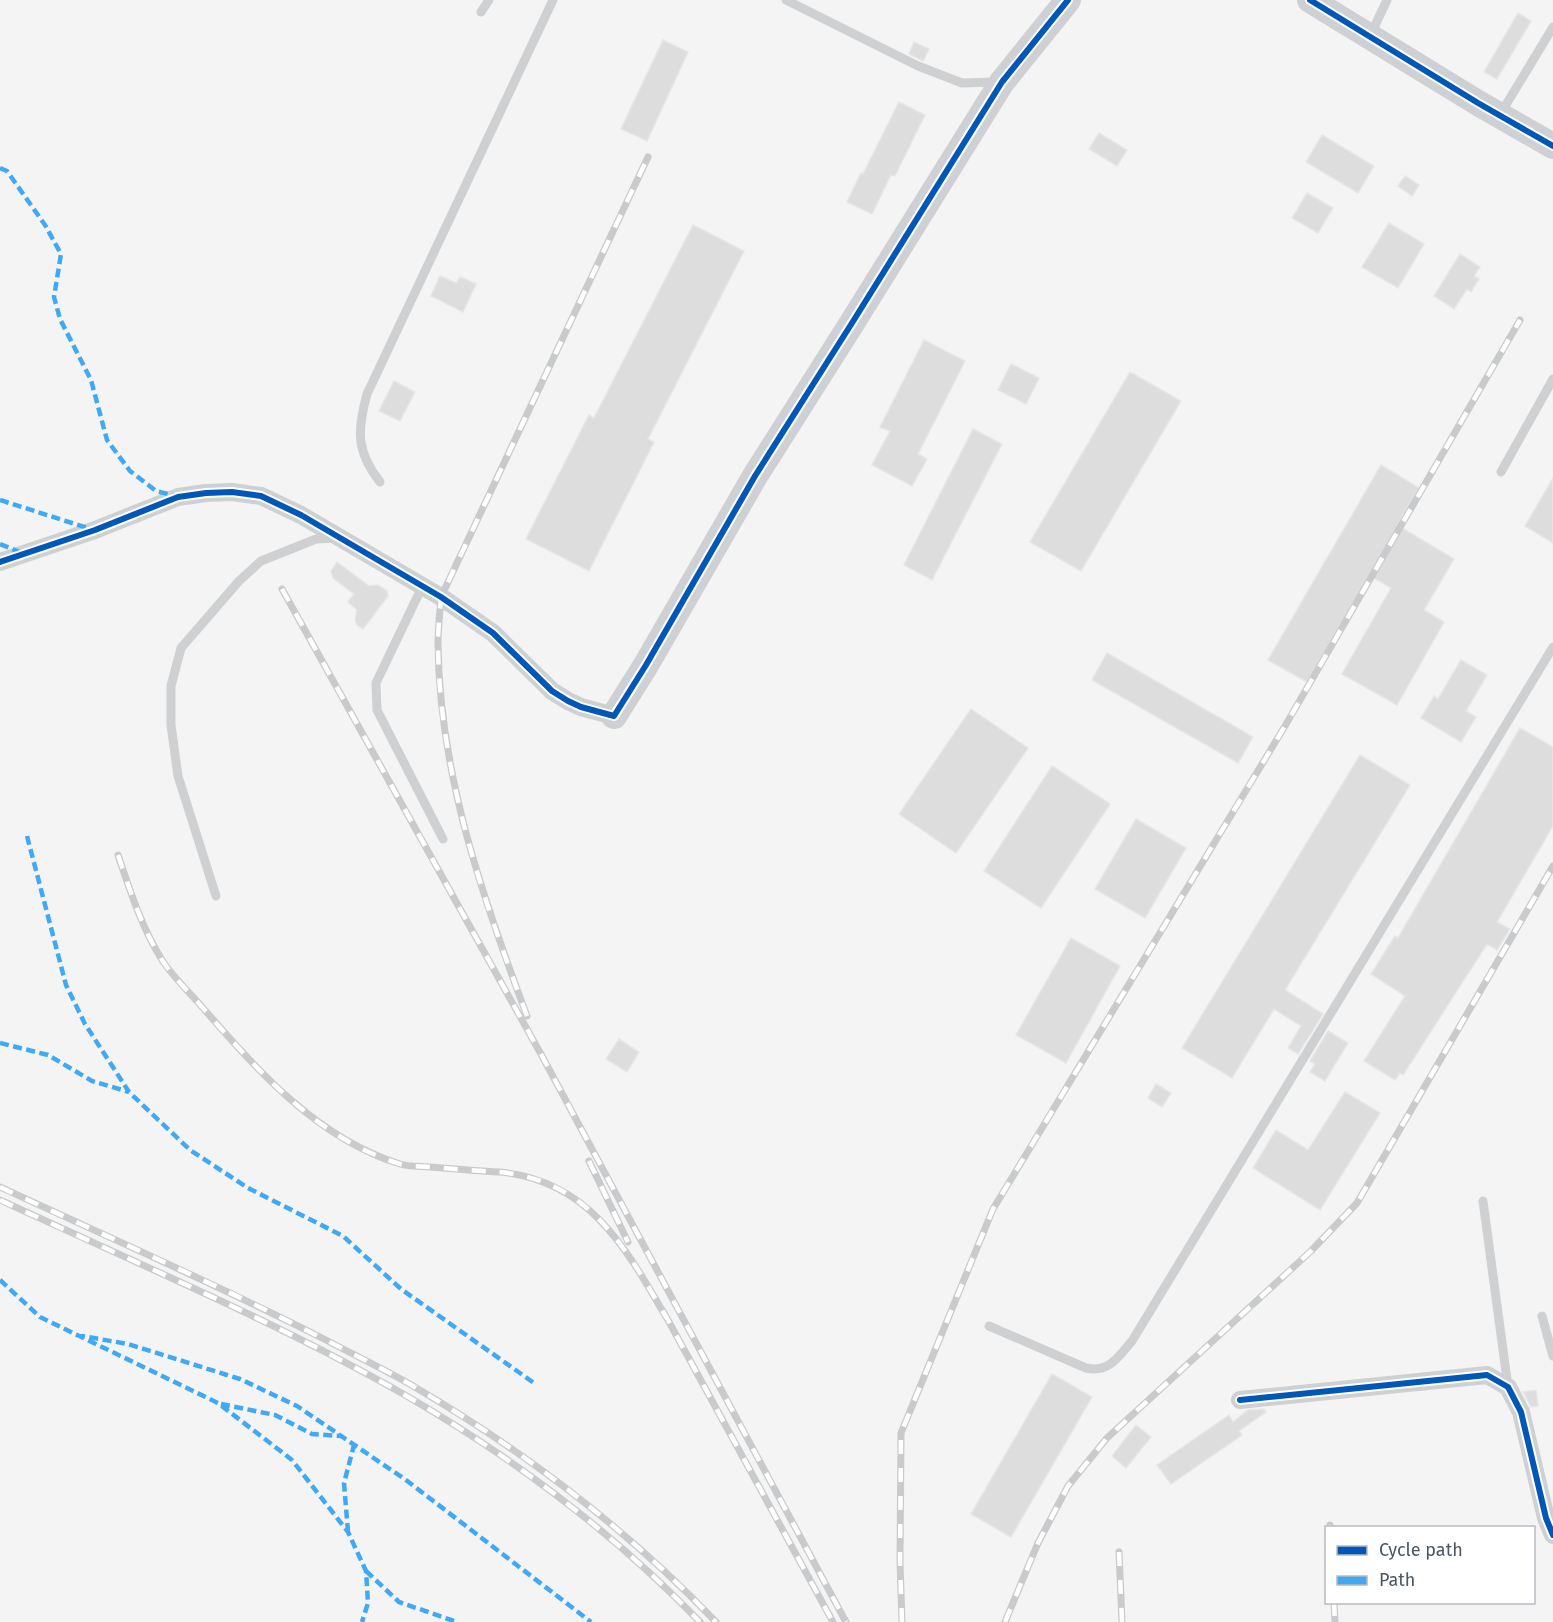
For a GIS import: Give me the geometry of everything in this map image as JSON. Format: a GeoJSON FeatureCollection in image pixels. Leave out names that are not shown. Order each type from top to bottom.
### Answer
{"type":"FeatureCollection","features":[{"type":"Feature","properties":{"kind":"street"},"geometry":{"type":"LineString","coordinates":[[0,562],[95,530],[178,497],[232,492],[261,496],[301,515],[441,597],[493,633],[552,691],[580,707],[614,716],[755,476],[1002,82],[1068,0]]}},
{"type":"Feature","properties":{"kind":"street"},"geometry":{"type":"LineString","coordinates":[[1310,0],[1553,146]]}},
{"type":"Feature","properties":{"kind":"street"},"geometry":{"type":"LineString","coordinates":[[1240,1400],[1487,1375],[1508,1387],[1521,1412],[1546,1518],[1553,1535]]}},
{"type":"Feature","properties":{"kind":"lane"},"geometry":{"type":"LineString","coordinates":[[481,12],[489,0]]}},
{"type":"Feature","properties":{"kind":"lane"},"geometry":{"type":"LineString","coordinates":[[380,482],[366,464],[360,440],[361,416],[367,394],[553,0]]}},
{"type":"Feature","properties":{"kind":"lane"},"geometry":{"type":"LineString","coordinates":[[786,0],[918,66],[962,83],[1002,82]]}},
{"type":"Feature","properties":{"kind":"lane"},"geometry":{"type":"LineString","coordinates":[[1370,37],[1388,0]]}},
{"type":"Feature","properties":{"kind":"lane"},"geometry":{"type":"LineString","coordinates":[[1500,116],[1553,27]]}},
{"type":"Feature","properties":{"kind":"lane"},"geometry":{"type":"LineString","coordinates":[[1501,472],[1553,380]]}},
{"type":"Feature","properties":{"kind":"lane"},"geometry":{"type":"LineString","coordinates":[[216,896],[178,776],[171,725],[171,686],[181,648],[239,581],[261,561],[316,539],[341,538]]}},
{"type":"Feature","properties":{"kind":"lane"},"geometry":{"type":"LineString","coordinates":[[422,587],[376,683],[377,710],[443,839]]}},
{"type":"Feature","properties":{"kind":"lane"},"geometry":{"type":"LineString","coordinates":[[989,1326],[1086,1368],[1097,1370],[1111,1364],[1132,1341],[1553,647]]}},
{"type":"Feature","properties":{"kind":"lane"},"geometry":{"type":"LineString","coordinates":[[1483,1201],[1508,1387]]}},
{"type":"Feature","properties":{"kind":"lane"},"geometry":{"type":"LineString","coordinates":[[1542,1316],[1553,1356]]}},
{"type":"Feature","properties":{"kind":"building"},"geometry":{"type":"Polygon","coordinates":[[[1518,13],[1531,21],[1497,79],[1484,72],[1518,13]]]}},
{"type":"Feature","properties":{"kind":"building"},"geometry":{"type":"Polygon","coordinates":[[[663,40],[688,52],[647,141],[621,129],[663,40]]]}},
{"type":"Feature","properties":{"kind":"building"},"geometry":{"type":"Polygon","coordinates":[[[914,42],[929,49],[923,61],[909,54],[914,42]]]}},
{"type":"Feature","properties":{"kind":"building"},"geometry":{"type":"Polygon","coordinates":[[[899,102],[925,115],[895,176],[891,175],[872,214],[847,202],[899,102]]]}},
{"type":"Feature","properties":{"kind":"building"},"geometry":{"type":"Polygon","coordinates":[[[1099,133],[1127,150],[1117,166],[1089,149],[1099,133]]]}},
{"type":"Feature","properties":{"kind":"building"},"geometry":{"type":"Polygon","coordinates":[[[1322,135],[1374,166],[1358,193],[1306,162],[1322,135]]]}},
{"type":"Feature","properties":{"kind":"building"},"geometry":{"type":"Polygon","coordinates":[[[1405,176],[1419,185],[1412,196],[1398,186],[1405,176]]]}},
{"type":"Feature","properties":{"kind":"building"},"geometry":{"type":"Polygon","coordinates":[[[1307,193],[1333,208],[1318,233],[1292,218],[1307,193]]]}},
{"type":"Feature","properties":{"kind":"building"},"geometry":{"type":"Polygon","coordinates":[[[1389,223],[1424,244],[1398,288],[1362,267],[1389,223]]]}},
{"type":"Feature","properties":{"kind":"building"},"geometry":{"type":"Polygon","coordinates":[[[693,225],[744,251],[648,439],[654,442],[589,571],[526,539],[589,415],[594,418],[693,225]]]}},
{"type":"Feature","properties":{"kind":"building"},"geometry":{"type":"Polygon","coordinates":[[[1460,254],[1480,267],[1474,276],[1479,279],[1471,292],[1467,289],[1454,309],[1434,296],[1460,254]]]}},
{"type":"Feature","properties":{"kind":"building"},"geometry":{"type":"Polygon","coordinates":[[[440,276],[456,283],[460,277],[476,284],[463,312],[431,296],[440,276]]]}},
{"type":"Feature","properties":{"kind":"building"},"geometry":{"type":"Polygon","coordinates":[[[924,340],[965,361],[918,454],[927,459],[912,486],[872,465],[890,431],[880,427],[924,340]]]}},
{"type":"Feature","properties":{"kind":"building"},"geometry":{"type":"Polygon","coordinates":[[[1011,364],[1039,378],[1026,404],[998,390],[1011,364]]]}},
{"type":"Feature","properties":{"kind":"building"},"geometry":{"type":"Polygon","coordinates":[[[1130,372],[1181,401],[1081,571],[1030,542],[1130,372]]]}},
{"type":"Feature","properties":{"kind":"building"},"geometry":{"type":"Polygon","coordinates":[[[394,381],[415,392],[400,421],[379,411],[394,381]]]}},
{"type":"Feature","properties":{"kind":"building"},"geometry":{"type":"Polygon","coordinates":[[[973,429],[1002,444],[932,580],[904,565],[973,429]]]}},
{"type":"Feature","properties":{"kind":"building"},"geometry":{"type":"Polygon","coordinates":[[[1381,465],[1419,488],[1397,525],[1454,559],[1424,610],[1444,622],[1397,705],[1342,674],[1391,588],[1369,575],[1307,682],[1268,660],[1381,465]]]}},
{"type":"Feature","properties":{"kind":"building"},"geometry":{"type":"Polygon","coordinates":[[[1553,478],[1553,543],[1525,526],[1553,478]]]}},
{"type":"Feature","properties":{"kind":"building"},"geometry":{"type":"Polygon","coordinates":[[[337,562],[369,586],[378,585],[387,591],[388,596],[363,629],[357,625],[355,620],[357,610],[348,602],[354,594],[333,578],[331,571],[337,562]]]}},
{"type":"Feature","properties":{"kind":"building"},"geometry":{"type":"Polygon","coordinates":[[[1107,653],[1253,737],[1238,763],[1092,680],[1107,653]]]}},
{"type":"Feature","properties":{"kind":"building"},"geometry":{"type":"Polygon","coordinates":[[[1461,660],[1487,675],[1466,711],[1476,717],[1461,742],[1421,718],[1434,696],[1438,699],[1461,660]]]}},
{"type":"Feature","properties":{"kind":"building"},"geometry":{"type":"Polygon","coordinates":[[[971,709],[1028,748],[956,853],[899,814],[971,709]]]}},
{"type":"Feature","properties":{"kind":"building"},"geometry":{"type":"Polygon","coordinates":[[[1520,728],[1553,747],[1553,826],[1497,922],[1510,929],[1497,950],[1487,944],[1403,1075],[1400,1073],[1395,1080],[1364,1061],[1405,996],[1371,974],[1395,936],[1398,938],[1520,728]]]}},
{"type":"Feature","properties":{"kind":"building"},"geometry":{"type":"Polygon","coordinates":[[[1360,755],[1410,785],[1285,990],[1323,1014],[1298,1054],[1288,1048],[1301,1026],[1274,1009],[1232,1078],[1182,1048],[1360,755]]]}},
{"type":"Feature","properties":{"kind":"building"},"geometry":{"type":"Polygon","coordinates":[[[1052,766],[1110,804],[1041,908],[984,871],[1052,766]]]}},
{"type":"Feature","properties":{"kind":"building"},"geometry":{"type":"Polygon","coordinates":[[[1136,819],[1186,848],[1145,918],[1095,889],[1136,819]]]}},
{"type":"Feature","properties":{"kind":"building"},"geometry":{"type":"Polygon","coordinates":[[[1071,938],[1120,966],[1066,1063],[1016,1035],[1071,938]]]}},
{"type":"Feature","properties":{"kind":"building"},"geometry":{"type":"Polygon","coordinates":[[[1328,1031],[1348,1043],[1325,1081],[1310,1072],[1315,1064],[1310,1061],[1328,1031]]]}},
{"type":"Feature","properties":{"kind":"building"},"geometry":{"type":"Polygon","coordinates":[[[619,1039],[639,1052],[627,1072],[606,1059],[619,1039]]]}},
{"type":"Feature","properties":{"kind":"building"},"geometry":{"type":"Polygon","coordinates":[[[1156,1084],[1171,1093],[1162,1107],[1148,1098],[1156,1084]]]}},
{"type":"Feature","properties":{"kind":"building"},"geometry":{"type":"Polygon","coordinates":[[[1345,1092],[1380,1113],[1320,1210],[1253,1168],[1276,1130],[1308,1150],[1345,1092]]]}},
{"type":"Feature","properties":{"kind":"building"},"geometry":{"type":"Polygon","coordinates":[[[1052,1374],[1092,1397],[1011,1537],[971,1514],[1052,1374]]]}},
{"type":"Feature","properties":{"kind":"building"},"geometry":{"type":"Polygon","coordinates":[[[1536,1390],[1538,1406],[1531,1407],[1523,1392],[1536,1390]]]}},
{"type":"Feature","properties":{"kind":"building"},"geometry":{"type":"Polygon","coordinates":[[[1264,1409],[1266,1412],[1239,1431],[1242,1435],[1171,1484],[1157,1465],[1229,1415],[1233,1422],[1248,1410],[1264,1409]]]}},
{"type":"Feature","properties":{"kind":"building"},"geometry":{"type":"Polygon","coordinates":[[[1136,1425],[1151,1437],[1126,1468],[1112,1456],[1136,1425]]]}},
{"type":"Feature","properties":{"kind":"railway"},"geometry":{"type":"LineString","coordinates":[[527,1016],[479,879],[455,786],[440,691],[438,643],[441,597],[648,157]]}},
{"type":"Feature","properties":{"kind":"railway"},"geometry":{"type":"LineString","coordinates":[[902,1622],[901,1433],[993,1209],[1285,726],[1520,320]]}},
{"type":"Feature","properties":{"kind":"railway"},"geometry":{"type":"LineString","coordinates":[[282,589],[542,1056],[846,1622]]}},
{"type":"Feature","properties":{"kind":"railway"},"geometry":{"type":"LineString","coordinates":[[118,855],[142,922],[166,966],[245,1055],[291,1100],[342,1138],[370,1153],[400,1164],[499,1172],[530,1178],[557,1188],[581,1203],[619,1243],[636,1266],[666,1317]]}},
{"type":"Feature","properties":{"kind":"railway"},"geometry":{"type":"LineString","coordinates":[[1005,1622],[1038,1543],[1068,1486],[1107,1438],[1311,1251],[1357,1203],[1553,866]]}},
{"type":"Feature","properties":{"kind":"railway"},"geometry":{"type":"LineString","coordinates":[[589,1161],[628,1242]]}},
{"type":"Feature","properties":{"kind":"railway"},"geometry":{"type":"LineString","coordinates":[[0,1187],[284,1319],[413,1386],[495,1437],[573,1494],[647,1555],[716,1622]]}},
{"type":"Feature","properties":{"kind":"railway"},"geometry":{"type":"LineString","coordinates":[[0,1200],[205,1293],[306,1342],[445,1419],[523,1471],[597,1527],[667,1589],[700,1622]]}},
{"type":"Feature","properties":{"kind":"railway"},"geometry":{"type":"LineString","coordinates":[[663,1311],[833,1622]]}},
{"type":"Feature","properties":{"kind":"railway"},"geometry":{"type":"LineString","coordinates":[[1119,1552],[1122,1622]]}},
{"type":"Feature","properties":{"kind":"railway"},"geometry":{"type":"LineString","coordinates":[[1334,1604],[1335,1622]]}},
{"type":"Feature","properties":{"kind":"marked path"},"geometry":{"type":"LineString","coordinates":[[0,168],[7,171],[45,225],[61,254],[54,297],[60,319],[91,380],[107,440],[130,471],[156,491],[176,496]]}},
{"type":"Feature","properties":{"kind":"marked path"},"geometry":{"type":"LineString","coordinates":[[0,500],[94,530]]}},
{"type":"Feature","properties":{"kind":"marked path"},"geometry":{"type":"LineString","coordinates":[[0,544],[22,553]]}},
{"type":"Feature","properties":{"kind":"marked path"},"geometry":{"type":"LineString","coordinates":[[27,836],[66,985],[85,1024],[129,1092],[190,1150],[248,1188],[343,1236],[401,1289],[534,1383]]}},
{"type":"Feature","properties":{"kind":"marked path"},"geometry":{"type":"LineString","coordinates":[[0,1043],[48,1055],[92,1081],[129,1092]]}},
{"type":"Feature","properties":{"kind":"marked path"},"geometry":{"type":"LineString","coordinates":[[0,1280],[40,1317],[218,1403],[292,1460],[348,1532],[366,1571],[368,1603],[362,1622]]}},
{"type":"Feature","properties":{"kind":"marked path"},"geometry":{"type":"LineString","coordinates":[[76,1335],[128,1344],[240,1379],[297,1406],[406,1480],[591,1622]]}},
{"type":"Feature","properties":{"kind":"marked path"},"geometry":{"type":"LineString","coordinates":[[221,1404],[275,1415],[312,1434],[341,1436]]}},
{"type":"Feature","properties":{"kind":"marked path"},"geometry":{"type":"LineString","coordinates":[[348,1532],[344,1483],[354,1445]]}},
{"type":"Feature","properties":{"kind":"marked path"},"geometry":{"type":"LineString","coordinates":[[366,1571],[399,1602],[457,1622]]}},
{"type":"Feature","properties":{"kind":"cycle path"},"geometry":{"type":"LineString","coordinates":[[0,562],[95,530],[178,497],[232,492],[261,496],[301,515],[441,597],[493,633],[552,691],[568,701],[614,716],[755,476],[1002,82],[1068,0]]}},
{"type":"Feature","properties":{"kind":"cycle path"},"geometry":{"type":"LineString","coordinates":[[1310,0],[1553,146]]}},
{"type":"Feature","properties":{"kind":"cycle path"},"geometry":{"type":"LineString","coordinates":[[1240,1400],[1487,1375],[1508,1387],[1521,1412],[1546,1518],[1553,1535]]}}]}
